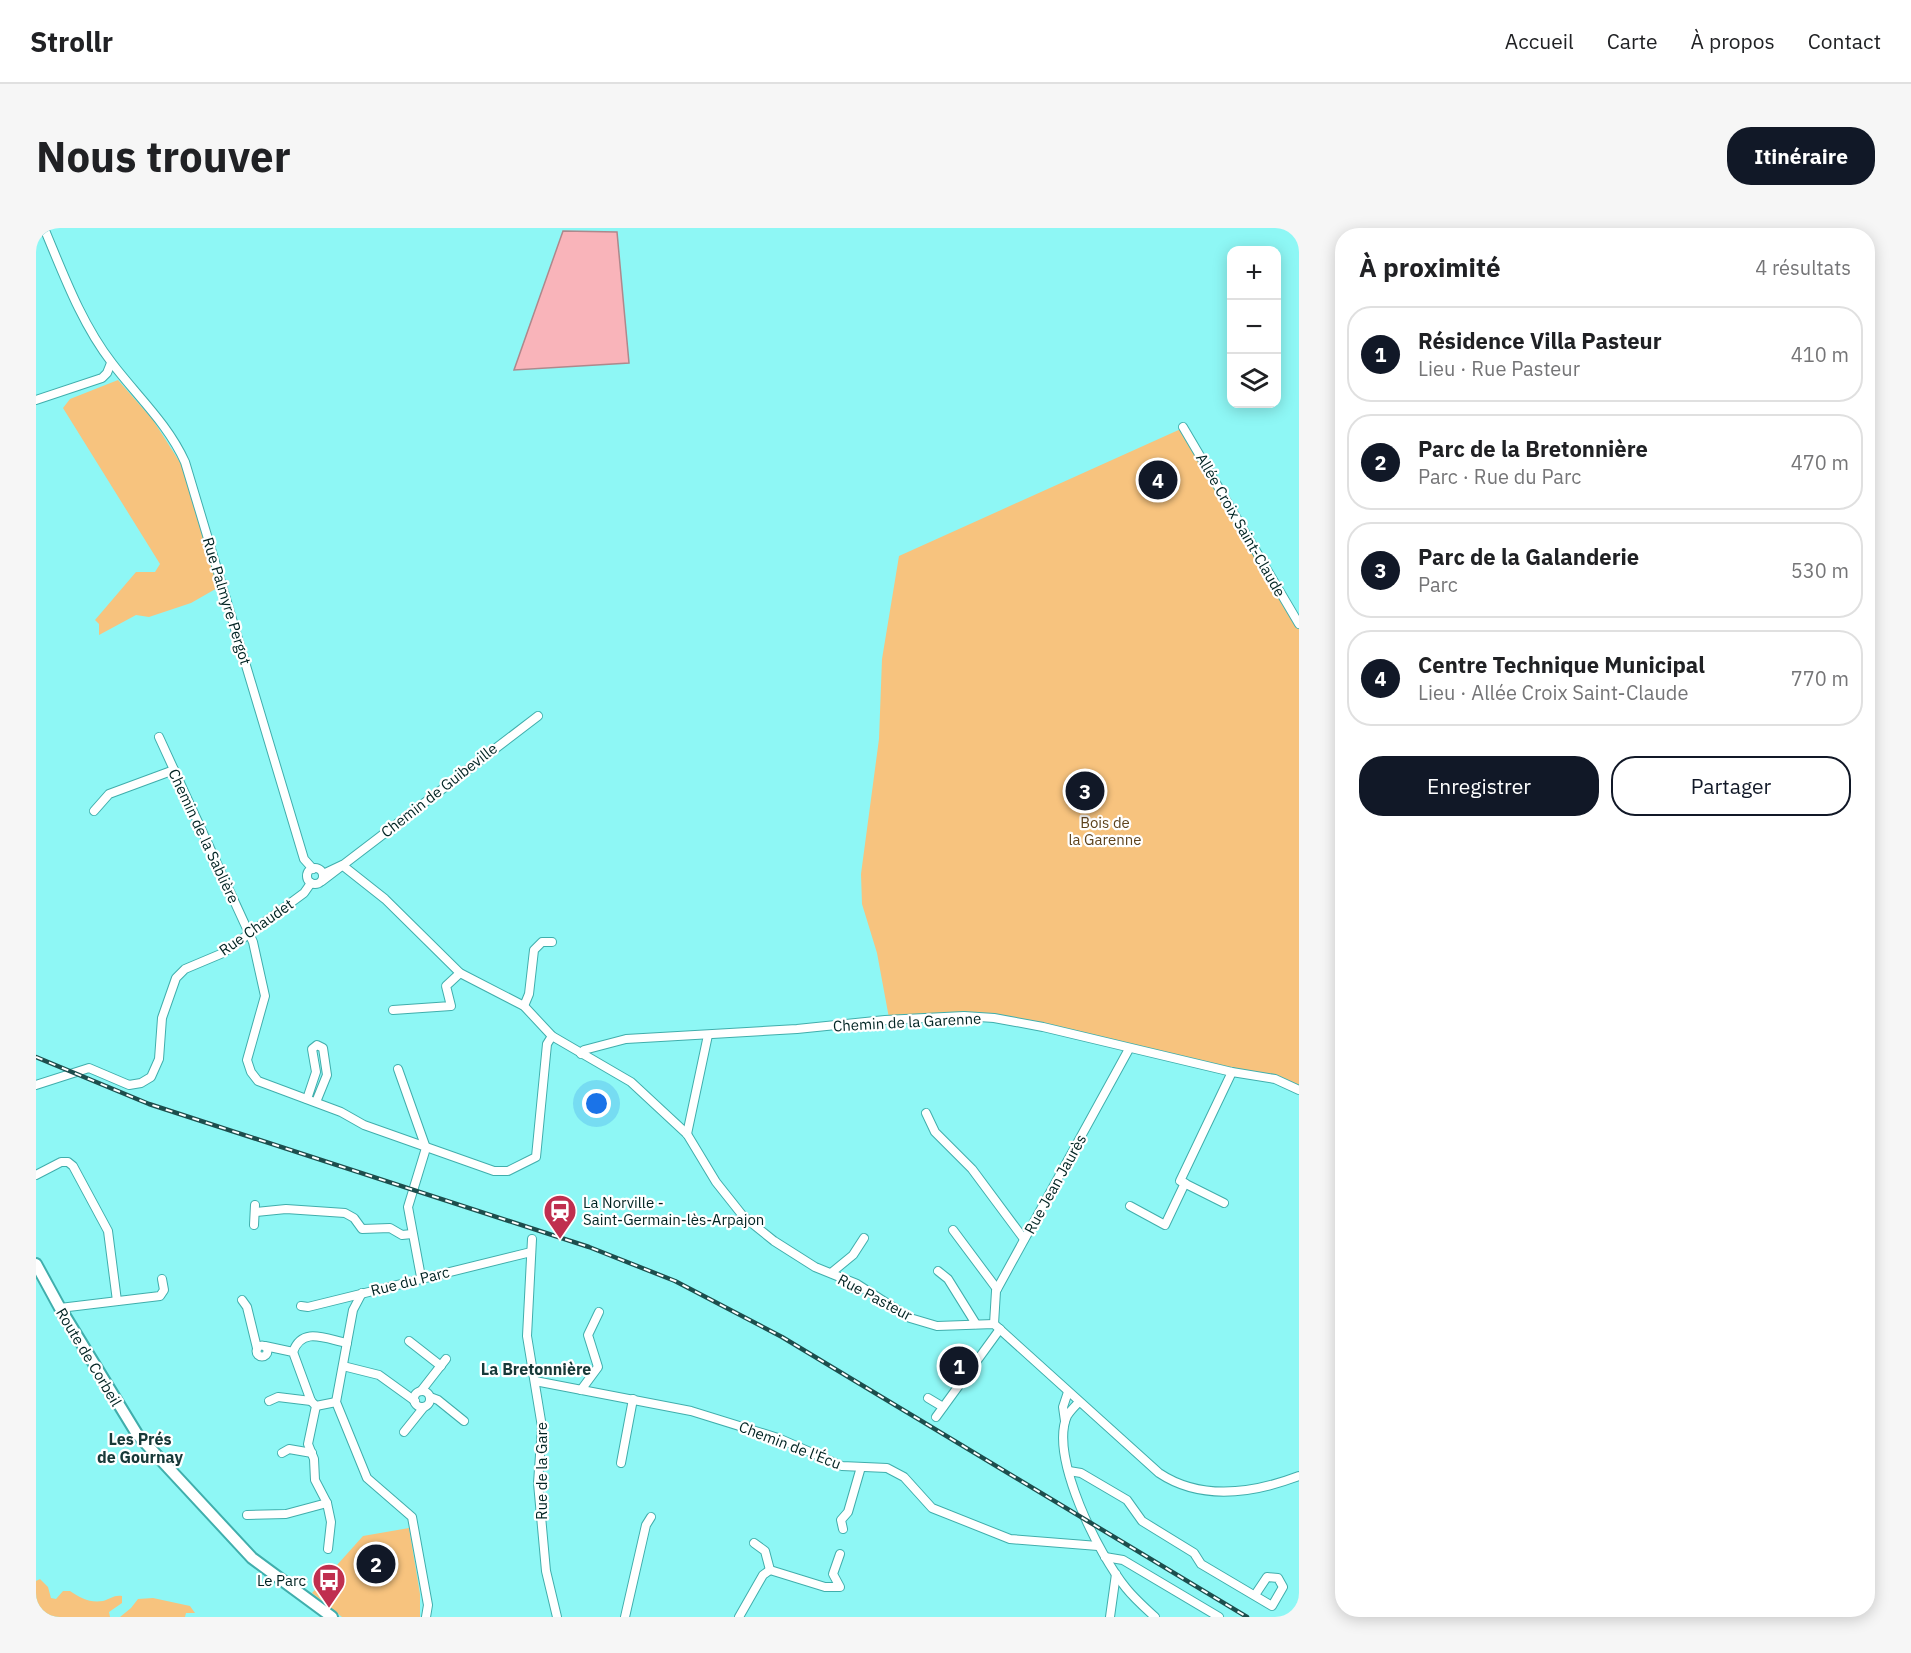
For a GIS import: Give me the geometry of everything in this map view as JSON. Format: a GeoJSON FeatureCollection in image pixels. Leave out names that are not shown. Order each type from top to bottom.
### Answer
{"type":"FeatureCollection","features":[{"type":"Feature","properties":{"kind":"main road","name":"Route de Corbeil"},"geometry":{"type":"LineString","coordinates":[[36,1263],[60,1308],[137,1434],[252,1558],[332,1617]]}},
{"type":"Feature","properties":{"kind":"street","name":"Rue Palmyre Pergot"},"geometry":{"type":"LineString","coordinates":[[44,228],[82,314],[111,363],[168,431],[185,462],[304,859],[311,871]]}},
{"type":"Feature","properties":{"kind":"street"},"geometry":{"type":"LineString","coordinates":[[36,400],[102,378],[110,369],[111,363]]}},
{"type":"Feature","properties":{"kind":"street","name":"Allée Croix Saint-Claude"},"geometry":{"type":"LineString","coordinates":[[1183,427],[1299,624]]}},
{"type":"Feature","properties":{"kind":"street","name":"Chemin de Guibeville"},"geometry":{"type":"LineString","coordinates":[[342,865],[538,716]]}},
{"type":"Feature","properties":{"kind":"street","name":"Chemin de la Sablière"},"geometry":{"type":"LineString","coordinates":[[159,737],[250,934],[264,996],[248,1054],[251,1072],[258,1081],[341,1112],[364,1125],[499,1173],[536,1157],[547,1044],[552,1036]]}},
{"type":"Feature","properties":{"kind":"street"},"geometry":{"type":"LineString","coordinates":[[94,811],[109,794],[174,770]]}},
{"type":"Feature","properties":{"kind":"street"},"geometry":{"type":"LineString","coordinates":[[322,877],[311,871],[310,883],[318,884],[322,877],[342,865],[385,898],[460,973],[524,1006],[552,1036]]}},
{"type":"Feature","properties":{"kind":"street","name":"Rue Chaudet"},"geometry":{"type":"LineString","coordinates":[[36,1085],[89,1068],[129,1084],[148,1079],[158,1065],[162,1018],[173,982],[185,969],[223,953],[250,934],[304,893],[310,883]]}},
{"type":"Feature","properties":{"kind":"street"},"geometry":{"type":"LineString","coordinates":[[524,1006],[529,994],[534,950],[542,942],[552,942]]}},
{"type":"Feature","properties":{"kind":"street"},"geometry":{"type":"LineString","coordinates":[[393,1010],[451,1006],[446,986],[460,973]]}},
{"type":"Feature","properties":{"kind":"street","name":"Chemin de la Garenne"},"geometry":{"type":"LineString","coordinates":[[582,1054],[584,1050],[626,1039],[964,1016],[994,1018],[1043,1027],[1129,1049],[1275,1079],[1299,1090]]}},
{"type":"Feature","properties":{"kind":"street"},"geometry":{"type":"LineString","coordinates":[[687,1134],[708,1035]]}},
{"type":"Feature","properties":{"kind":"street","name":"Rue Pasteur"},"geometry":{"type":"LineString","coordinates":[[552,1036],[631,1082],[687,1134],[716,1182],[743,1216],[774,1241],[831,1274],[857,1284],[910,1318],[937,1326],[976,1324],[997,1326]]}},
{"type":"Feature","properties":{"kind":"street"},"geometry":{"type":"LineString","coordinates":[[307,1099],[316,1076],[312,1049],[317,1045],[323,1048],[327,1075],[316,1102]]}},
{"type":"Feature","properties":{"kind":"street","name":"Rue Jean Jaurès"},"geometry":{"type":"LineString","coordinates":[[997,1326],[997,1289],[1129,1049]]}},
{"type":"Feature","properties":{"kind":"street"},"geometry":{"type":"LineString","coordinates":[[398,1069],[426,1148],[408,1207],[421,1277]]}},
{"type":"Feature","properties":{"kind":"street"},"geometry":{"type":"LineString","coordinates":[[1224,1203],[1180,1181],[1232,1072]]}},
{"type":"Feature","properties":{"kind":"street"},"geometry":{"type":"LineString","coordinates":[[926,1113],[935,1132],[972,1169],[1024,1239]]}},
{"type":"Feature","properties":{"kind":"street"},"geometry":{"type":"LineString","coordinates":[[36,1175],[61,1162],[68,1162],[73,1166],[108,1231],[117,1301]]}},
{"type":"Feature","properties":{"kind":"street"},"geometry":{"type":"LineString","coordinates":[[1130,1206],[1165,1225],[1185,1183]]}},
{"type":"Feature","properties":{"kind":"street"},"geometry":{"type":"LineString","coordinates":[[254,1226],[256,1208],[286,1209],[345,1214],[354,1218],[362,1229],[390,1228],[402,1235],[412,1234]]}},
{"type":"Feature","properties":{"kind":"street"},"geometry":{"type":"LineString","coordinates":[[953,1230],[997,1289]]}},
{"type":"Feature","properties":{"kind":"street"},"geometry":{"type":"LineString","coordinates":[[831,1274],[853,1255],[864,1238]]}},
{"type":"Feature","properties":{"kind":"street","name":"Rue de la Gare"},"geometry":{"type":"LineString","coordinates":[[532,1239],[527,1336],[543,1426],[538,1483],[540,1516],[548,1583],[558,1617]]}},
{"type":"Feature","properties":{"kind":"street","name":"Rue du Parc"},"geometry":{"type":"LineString","coordinates":[[336,1402],[353,1310],[362,1293],[531,1252]]}},
{"type":"Feature","properties":{"kind":"street"},"geometry":{"type":"LineString","coordinates":[[938,1271],[948,1279],[976,1324]]}},
{"type":"Feature","properties":{"kind":"street"},"geometry":{"type":"LineString","coordinates":[[60,1308],[160,1296],[164,1290],[162,1279]]}},
{"type":"Feature","properties":{"kind":"street"},"geometry":{"type":"LineString","coordinates":[[301,1306],[362,1293]]}},
{"type":"Feature","properties":{"kind":"street"},"geometry":{"type":"LineString","coordinates":[[242,1300],[247,1307],[261,1347],[293,1352]]}},
{"type":"Feature","properties":{"kind":"street"},"geometry":{"type":"LineString","coordinates":[[581,1390],[598,1367],[588,1335],[599,1312]]}},
{"type":"Feature","properties":{"kind":"street"},"geometry":{"type":"LineString","coordinates":[[936,1417],[997,1326],[1159,1473],[1189,1489],[1224,1492],[1299,1476]]}},
{"type":"Feature","properties":{"kind":"street"},"geometry":{"type":"LineString","coordinates":[[328,1549],[331,1522],[327,1503],[315,1480],[312,1453],[308,1444],[313,1404],[293,1352],[299,1340],[307,1336],[347,1343]]}},
{"type":"Feature","properties":{"kind":"street"},"geometry":{"type":"LineString","coordinates":[[409,1341],[443,1362],[416,1395],[415,1401]]}},
{"type":"Feature","properties":{"kind":"street"},"geometry":{"type":"LineString","coordinates":[[343,1366],[379,1375],[424,1407]]}},
{"type":"Feature","properties":{"kind":"street","name":"Chemin de l'Écu"},"geometry":{"type":"LineString","coordinates":[[535,1381],[633,1399],[719,1419],[778,1438],[834,1464],[887,1468],[897,1472],[932,1508],[1011,1539],[1098,1546]]}},
{"type":"Feature","properties":{"kind":"street"},"geometry":{"type":"LineString","coordinates":[[421,1391],[438,1400],[464,1421]]}},
{"type":"Feature","properties":{"kind":"street"},"geometry":{"type":"LineString","coordinates":[[1068,1392],[1063,1407],[1066,1422],[1065,1450],[1080,1506],[1098,1546],[1116,1574],[1155,1617]]}},
{"type":"Feature","properties":{"kind":"street"},"geometry":{"type":"LineString","coordinates":[[269,1401],[278,1397],[313,1404],[336,1402],[368,1478],[412,1517],[428,1605],[426,1617]]}},
{"type":"Feature","properties":{"kind":"street"},"geometry":{"type":"LineString","coordinates":[[405,1432],[428,1404],[430,1397]]}},
{"type":"Feature","properties":{"kind":"street"},"geometry":{"type":"LineString","coordinates":[[928,1398],[943,1407]]}},
{"type":"Feature","properties":{"kind":"street"},"geometry":{"type":"LineString","coordinates":[[621,1463],[633,1399]]}},
{"type":"Feature","properties":{"kind":"street"},"geometry":{"type":"LineString","coordinates":[[1066,1422],[1068,1415],[1079,1402]]}},
{"type":"Feature","properties":{"kind":"street"},"geometry":{"type":"LineString","coordinates":[[282,1453],[289,1449],[312,1453]]}},
{"type":"Feature","properties":{"kind":"street"},"geometry":{"type":"LineString","coordinates":[[843,1529],[841,1520],[848,1512],[861,1467]]}},
{"type":"Feature","properties":{"kind":"street"},"geometry":{"type":"LineString","coordinates":[[1069,1471],[1082,1473],[1126,1500],[1142,1521],[1194,1553],[1201,1564],[1256,1595]]}},
{"type":"Feature","properties":{"kind":"street"},"geometry":{"type":"LineString","coordinates":[[247,1515],[286,1514],[327,1503]]}},
{"type":"Feature","properties":{"kind":"street"},"geometry":{"type":"LineString","coordinates":[[625,1617],[646,1525],[651,1517]]}},
{"type":"Feature","properties":{"kind":"street"},"geometry":{"type":"LineString","coordinates":[[754,1543],[765,1551],[770,1570]]}},
{"type":"Feature","properties":{"kind":"street"},"geometry":{"type":"LineString","coordinates":[[770,1570],[825,1587],[840,1587],[833,1574],[840,1554]]}},
{"type":"Feature","properties":{"kind":"street"},"geometry":{"type":"LineString","coordinates":[[1105,1557],[1123,1560],[1218,1617]]}},
{"type":"Feature","properties":{"kind":"street"},"geometry":{"type":"LineString","coordinates":[[739,1617],[763,1575],[770,1570]]}},
{"type":"Feature","properties":{"kind":"street"},"geometry":{"type":"LineString","coordinates":[[1110,1617],[1116,1574]]}},
{"type":"Feature","properties":{"kind":"green space"},"geometry":{"type":"Polygon","coordinates":[[[118,380],[153,420],[183,467],[219,587],[191,603],[149,617],[136,615],[99,635],[99,624],[95,620],[136,572],[155,572],[160,564],[63,408],[70,399],[118,380]]]}},
{"type":"Feature","properties":{"kind":"green space","name":"Bois de la Garenne"},"geometry":{"type":"Polygon","coordinates":[[[1183,428],[1299,624],[1299,1089],[1275,1078],[994,1018],[889,1018],[877,953],[862,904],[861,874],[879,739],[882,659],[899,556],[1183,428]]]}},
{"type":"Feature","properties":{"kind":"green space"},"geometry":{"type":"Polygon","coordinates":[[[409,1528],[420,1594],[420,1617],[342,1617],[312,1593],[363,1536],[409,1528]]]}},
{"type":"Feature","properties":{"kind":"green space"},"geometry":{"type":"Polygon","coordinates":[[[40,1579],[48,1587],[51,1598],[56,1599],[63,1591],[70,1591],[89,1601],[103,1601],[122,1596],[122,1603],[109,1612],[110,1617],[36,1617],[36,1581],[40,1579]]]}},
{"type":"Feature","properties":{"kind":"green space"},"geometry":{"type":"Polygon","coordinates":[[[153,1598],[190,1606],[195,1613],[186,1613],[185,1617],[120,1617],[138,1599],[153,1598]]]}},
{"type":"Feature","properties":{"kind":"shaded area"},"geometry":{"type":"Polygon","coordinates":[[[563,231],[617,232],[629,363],[514,370],[563,231]]]}},
{"type":"Feature","properties":{"kind":"railway"},"geometry":{"type":"LineString","coordinates":[[36,1057],[149,1104],[589,1247],[675,1281],[782,1337],[1247,1617]]}},
{"type":"Feature","properties":{"kind":"place","name":"Centre Technique Municipal"},"geometry":{"type":"Point","coordinates":[1158,480]}},
{"type":"Feature","properties":{"kind":"place","name":"Parc de la Galanderie"},"geometry":{"type":"Point","coordinates":[1085,791]}},
{"type":"Feature","properties":{"kind":"place","name":"La Norville - Saint-Germain-lès-Arpajon"},"geometry":{"type":"Point","coordinates":[560,1240]}},
{"type":"Feature","properties":{"kind":"place","name":"Résidence Villa Pasteur"},"geometry":{"type":"Point","coordinates":[959,1366]}},
{"type":"Feature","properties":{"kind":"place","name":"Parc de la Bretonnière"},"geometry":{"type":"Point","coordinates":[376,1564]}},
{"type":"Feature","properties":{"kind":"place","name":"Le Parc"},"geometry":{"type":"Point","coordinates":[329,1609]}},
{"type":"Feature","properties":{"kind":"district","name":"La Bretonnière"},"geometry":{"type":"Point","coordinates":[536,1369]}},
{"type":"Feature","properties":{"kind":"district","name":"Les Prés de Gournay"},"geometry":{"type":"Point","coordinates":[140,1448]}}]}
